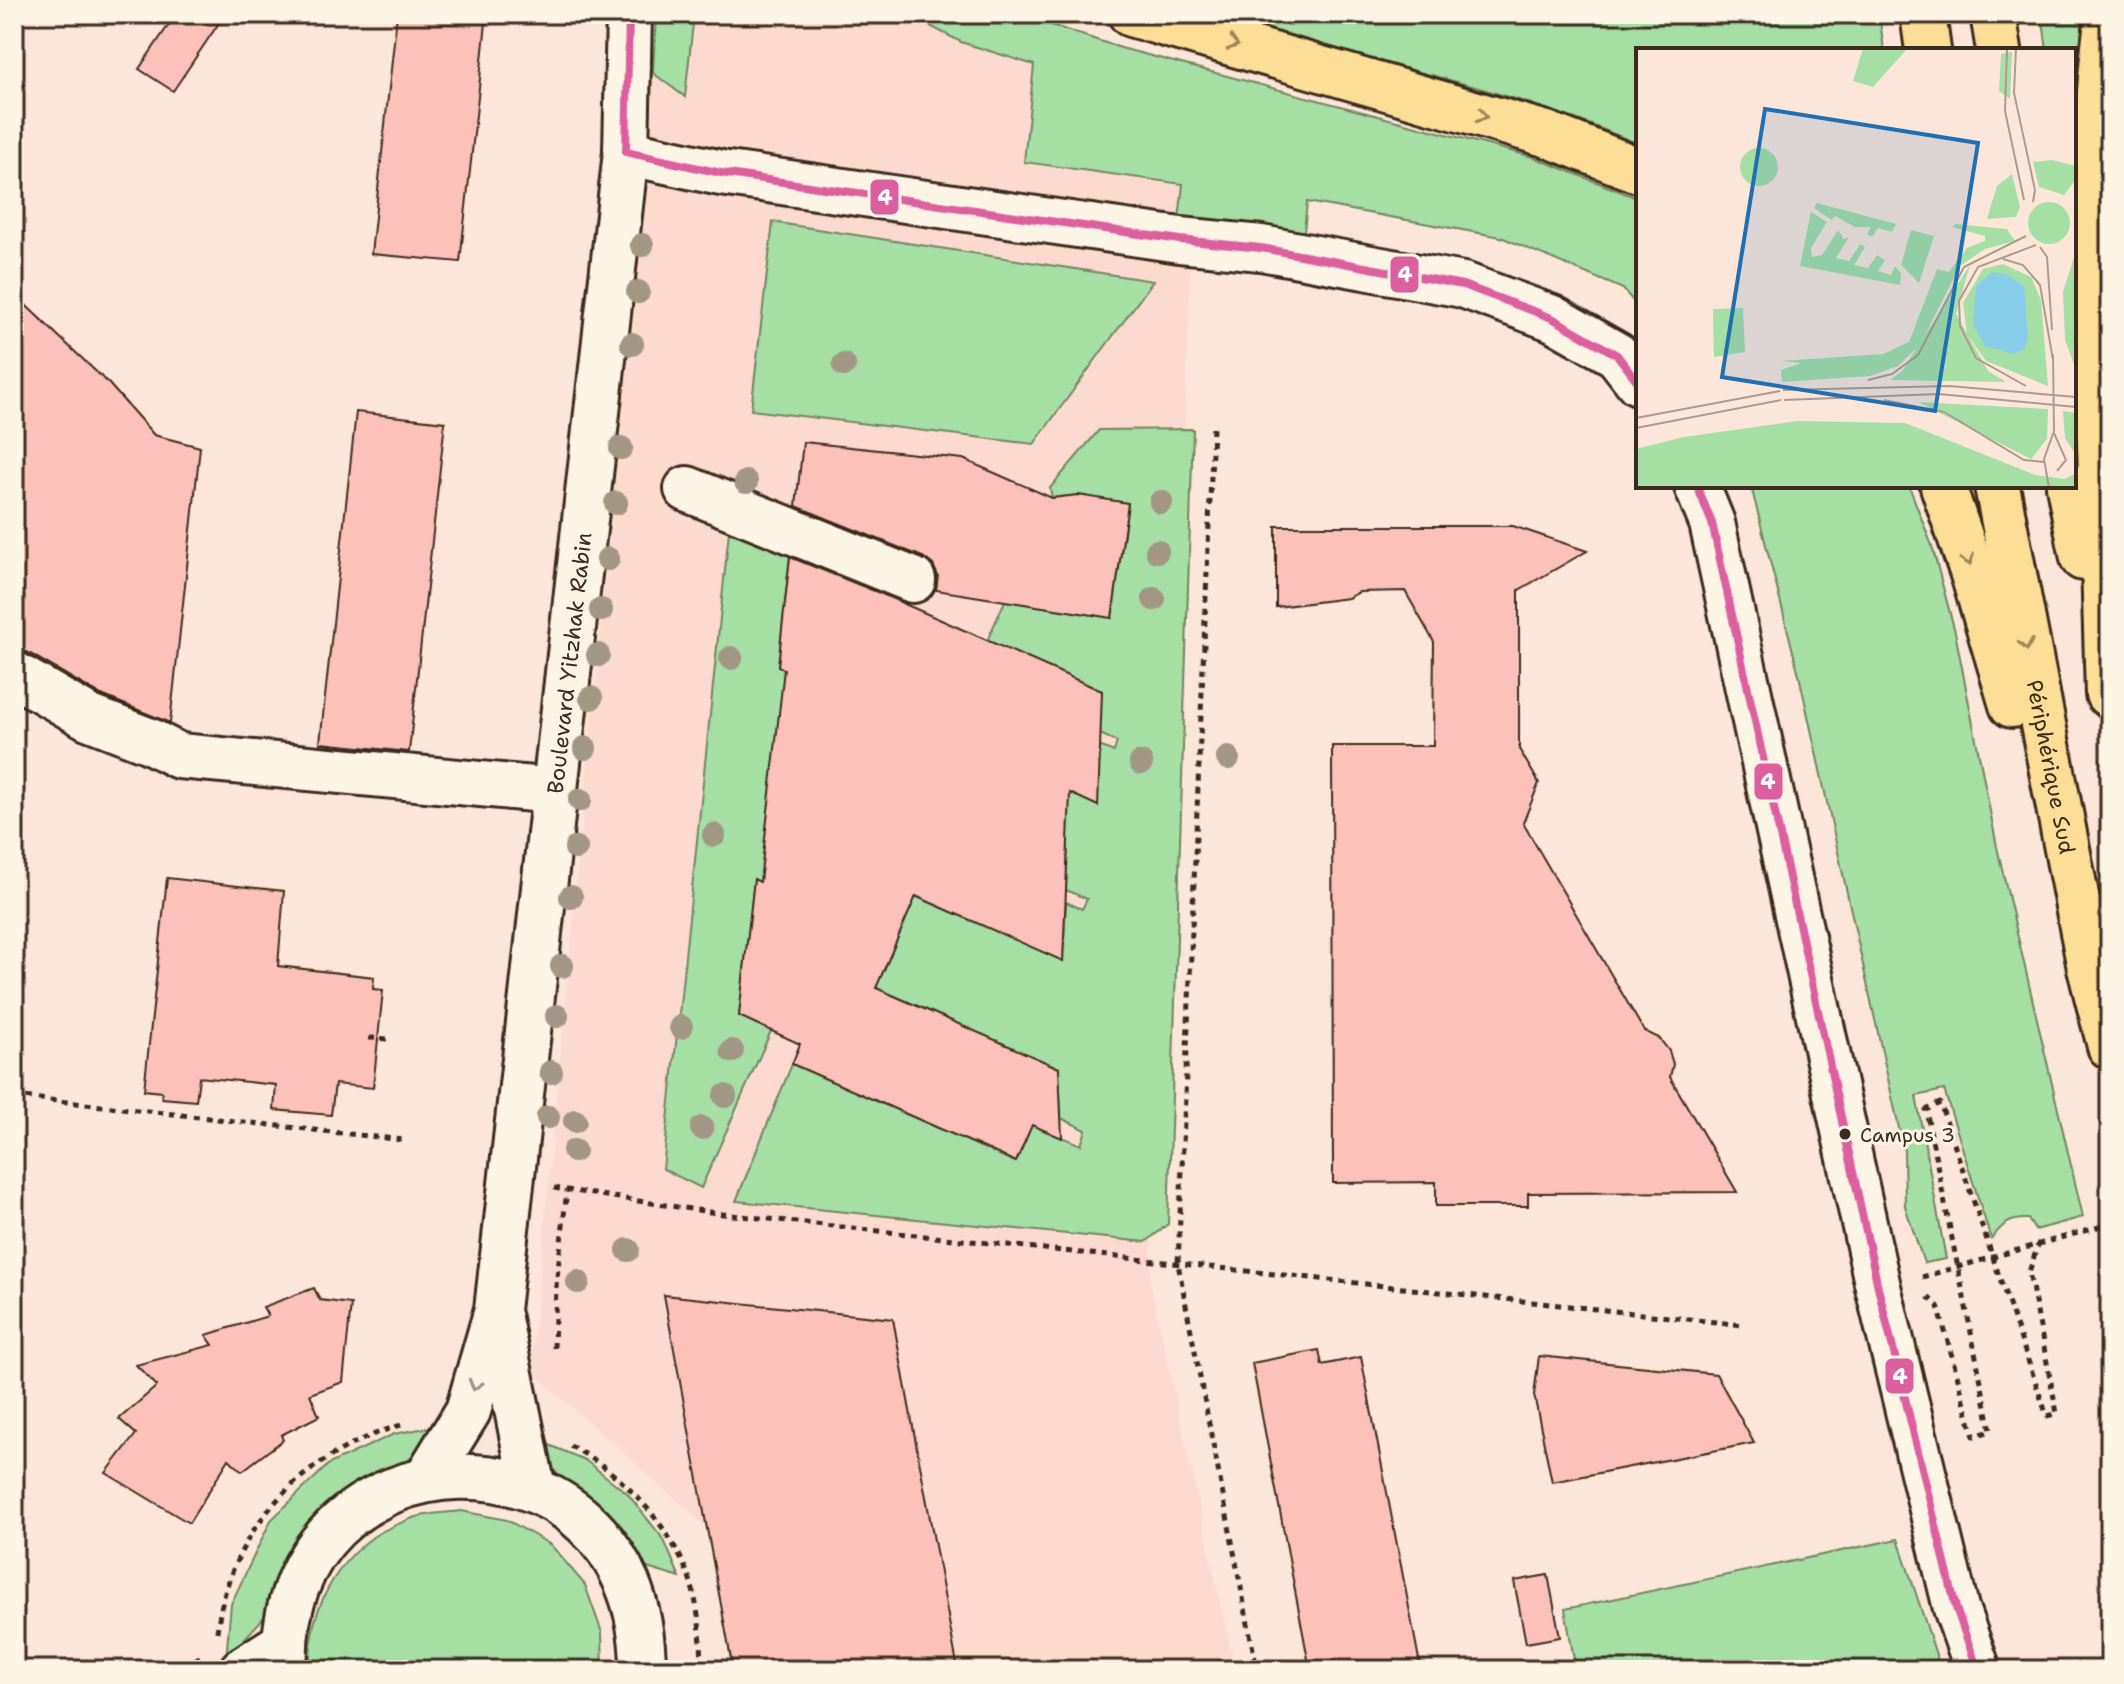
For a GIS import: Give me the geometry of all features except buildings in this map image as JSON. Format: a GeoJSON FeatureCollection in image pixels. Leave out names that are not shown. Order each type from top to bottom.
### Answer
{"type":"FeatureCollection","features":[{"type":"Feature","properties":{"kind":"highway"},"geometry":{"type":"LineString","coordinates":[[1131,14],[1546,134],[1636,169]]}},
{"type":"Feature","properties":{"kind":"highway"},"geometry":{"type":"LineString","coordinates":[[1923,14],[1928,48]]}},
{"type":"Feature","properties":{"kind":"highway"},"geometry":{"type":"LineString","coordinates":[[1993,14],[1999,48]]}},
{"type":"Feature","properties":{"kind":"highway"},"geometry":{"type":"LineString","coordinates":[[2108,14],[2100,76],[2095,162],[2094,262],[2109,698]]}},
{"type":"Feature","properties":{"kind":"highway"},"geometry":{"type":"LineString","coordinates":[[1944,488],[1974,577],[2090,968]]}},
{"type":"Feature","properties":{"kind":"highway","name":"Périphérique Sud"},"geometry":{"type":"LineString","coordinates":[[1997,488],[2090,968],[2110,1046]]}},
{"type":"Feature","properties":{"kind":"highway"},"geometry":{"type":"LineString","coordinates":[[2069,488],[2109,698]]}},
{"type":"Feature","properties":{"kind":"street","name":"Boulevard Yitzhak Rabin"},"geometry":{"type":"LineString","coordinates":[[426,1479],[468,1411],[497,1310],[626,152],[629,14]]}},
{"type":"Feature","properties":{"kind":"street"},"geometry":{"type":"LineString","coordinates":[[626,152],[721,173],[1180,240],[1261,248],[1463,285],[1552,318],[1617,355],[1636,379]]}},
{"type":"Feature","properties":{"kind":"street"},"geometry":{"type":"LineString","coordinates":[[1698,488],[1712,523],[1878,1287],[1956,1608],[1978,1670]]}},
{"type":"Feature","properties":{"kind":"street"},"geometry":{"type":"LineString","coordinates":[[687,489],[913,580]]}},
{"type":"Feature","properties":{"kind":"street"},"geometry":{"type":"LineString","coordinates":[[14,674],[88,717],[179,756],[555,791]]}},
{"type":"Feature","properties":{"kind":"street","name":"Boulevard Yitzhak Rabin"},"geometry":{"type":"LineString","coordinates":[[497,1310],[533,1489]]}},
{"type":"Feature","properties":{"kind":"street"},"geometry":{"type":"LineString","coordinates":[[242,1670],[285,1656],[289,1610],[301,1578],[317,1550],[340,1525],[394,1489],[426,1479],[463,1475],[498,1479],[533,1489],[567,1508],[597,1534],[619,1565],[636,1601],[643,1638],[643,1670]]}},
{"type":"Feature","properties":{"kind":"path"},"geometry":{"type":"LineString","coordinates":[[1213,428],[1178,1264],[1257,1670]]}},
{"type":"Feature","properties":{"kind":"path"},"geometry":{"type":"LineString","coordinates":[[369,1038],[389,1039]]}},
{"type":"Feature","properties":{"kind":"path"},"geometry":{"type":"LineString","coordinates":[[14,1096],[403,1140]]}},
{"type":"Feature","properties":{"kind":"path"},"geometry":{"type":"LineString","coordinates":[[1938,1306],[1974,1436],[1991,1431],[1926,1110],[1940,1103],[2047,1416],[2057,1413],[2029,1272],[2039,1242]]}},
{"type":"Feature","properties":{"kind":"path"},"geometry":{"type":"LineString","coordinates":[[552,1188],[723,1214],[1743,1325]]}},
{"type":"Feature","properties":{"kind":"path"},"geometry":{"type":"LineString","coordinates":[[554,1363],[556,1286],[567,1190]]}},
{"type":"Feature","properties":{"kind":"path"},"geometry":{"type":"LineString","coordinates":[[1927,1276],[2110,1224]]}},
{"type":"Feature","properties":{"kind":"path"},"geometry":{"type":"LineString","coordinates":[[688,1572],[702,1641],[702,1670]]}},
{"type":"Feature","properties":{"kind":"shaded area"},"geometry":{"type":"Polygon","coordinates":[[[658,14],[907,14],[961,42],[1197,106],[1150,1282],[1235,1670],[733,1670],[708,1528],[531,1371],[658,14]]]}},
{"type":"Feature","properties":{"kind":"green space"},"geometry":{"type":"Polygon","coordinates":[[[656,14],[694,14],[685,97],[653,73],[656,14]]]}},
{"type":"Feature","properties":{"kind":"green space"},"geometry":{"type":"Polygon","coordinates":[[[907,14],[1026,14],[1121,48],[1533,157],[1636,198],[1636,305],[1623,289],[1501,237],[1307,202],[1303,242],[1179,219],[1183,184],[1024,162],[1034,65],[961,42],[907,14]]]}},
{"type":"Feature","properties":{"kind":"green space"},"geometry":{"type":"Polygon","coordinates":[[[1192,14],[1879,14],[1884,48],[1636,48],[1636,143],[1529,103],[1192,14]]]}},
{"type":"Feature","properties":{"kind":"green space"},"geometry":{"type":"Polygon","coordinates":[[[2042,14],[2090,14],[2079,137],[2076,139],[2076,48],[2047,48],[2042,14]]]}},
{"type":"Feature","properties":{"kind":"green space"},"geometry":{"type":"Polygon","coordinates":[[[773,222],[1153,281],[1034,444],[751,410],[773,222]]]}},
{"type":"Feature","properties":{"kind":"green space"},"geometry":{"type":"Polygon","coordinates":[[[1193,429],[1168,1224],[1146,1242],[736,1201],[792,1064],[1015,1162],[1032,1125],[1081,1145],[1086,1130],[1061,1118],[1059,1068],[843,973],[882,882],[1063,960],[1066,902],[1082,909],[1087,899],[1066,890],[1068,846],[925,783],[944,739],[1097,805],[1099,746],[1114,752],[1117,742],[1100,734],[987,641],[1017,574],[1112,617],[1128,503],[1078,495],[1052,498],[1050,488],[1099,430],[1193,429]]]}},
{"type":"Feature","properties":{"kind":"green space"},"geometry":{"type":"Polygon","coordinates":[[[1752,488],[1910,488],[1932,546],[1955,632],[1997,847],[2083,1217],[2035,1230],[2028,1219],[2011,1221],[1991,1239],[1944,1090],[1916,1096],[1946,1259],[1924,1263],[1905,1206],[1904,1151],[1799,675],[1752,488]]]}},
{"type":"Feature","properties":{"kind":"green space"},"geometry":{"type":"Polygon","coordinates":[[[729,531],[790,555],[778,666],[860,701],[777,889],[754,880],[739,1016],[771,1031],[701,1188],[663,1169],[729,531]]]}},
{"type":"Feature","properties":{"kind":"green space"},"geometry":{"type":"Polygon","coordinates":[[[442,1425],[421,1457],[333,1503],[290,1552],[268,1613],[226,1659],[231,1604],[271,1520],[329,1464],[394,1434],[442,1425]]]}},
{"type":"Feature","properties":{"kind":"green space"},"geometry":{"type":"Polygon","coordinates":[[[542,1442],[585,1460],[627,1493],[664,1540],[680,1578],[647,1568],[569,1493],[550,1463],[542,1442]]]}},
{"type":"Feature","properties":{"kind":"green space"},"geometry":{"type":"Polygon","coordinates":[[[461,1511],[507,1520],[551,1545],[585,1585],[602,1633],[603,1670],[311,1670],[312,1632],[317,1614],[334,1579],[358,1549],[382,1531],[413,1518],[461,1511]]]}},
{"type":"Feature","properties":{"kind":"green space"},"geometry":{"type":"Polygon","coordinates":[[[1898,1539],[1941,1670],[1576,1670],[1565,1609],[1898,1539]]]}},
{"type":"Feature","properties":{"kind":"transit line","name":"4"},"geometry":{"type":"LineString","coordinates":[[626,152],[629,14]]}},
{"type":"Feature","properties":{"kind":"transit line","name":"4"},"geometry":{"type":"LineString","coordinates":[[626,152],[721,173],[1180,240],[1261,248],[1463,285],[1552,318],[1617,355],[1636,379]]}},
{"type":"Feature","properties":{"kind":"transit line","name":"4"},"geometry":{"type":"LineString","coordinates":[[1698,488],[1712,523],[1878,1287],[1956,1608],[1978,1670]]}},
{"type":"Feature","properties":{"kind":"place","name":"Campus 3"},"geometry":{"type":"Point","coordinates":[1845,1134]}}]}
